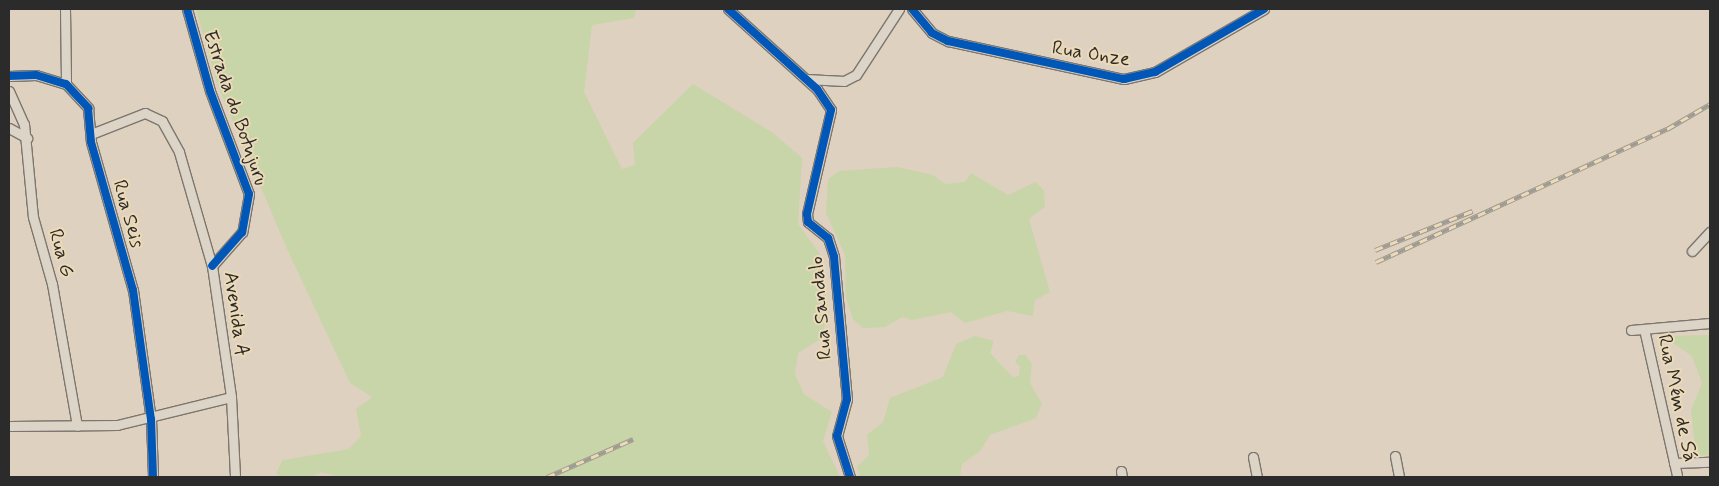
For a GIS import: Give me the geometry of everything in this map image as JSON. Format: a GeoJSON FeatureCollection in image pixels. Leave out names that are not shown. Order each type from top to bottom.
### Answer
{"type":"FeatureCollection","features":[{"type":"Feature","properties":{"kind":"street"},"geometry":{"type":"LineString","coordinates":[[9,76],[36,75],[66,84],[65,9]]}},
{"type":"Feature","properties":{"kind":"street","name":"Estrada do Botujuru"},"geometry":{"type":"LineString","coordinates":[[187,9],[210,91],[249,194],[242,232],[212,266]]}},
{"type":"Feature","properties":{"kind":"street","name":"Rua Sandalo"},"geometry":{"type":"LineString","coordinates":[[728,9],[806,78],[831,110],[807,214],[808,222],[828,238],[834,257],[847,399],[837,436],[850,477]]}},
{"type":"Feature","properties":{"kind":"street"},"geometry":{"type":"LineString","coordinates":[[806,78],[844,81],[856,76],[899,9]]}},
{"type":"Feature","properties":{"kind":"street","name":"Rua Onze"},"geometry":{"type":"LineString","coordinates":[[912,9],[932,33],[948,41],[1124,79],[1155,72],[1264,9]]}},
{"type":"Feature","properties":{"kind":"street","name":"Rua Seis"},"geometry":{"type":"LineString","coordinates":[[66,84],[88,108],[91,134],[132,290],[151,419],[153,477]]}},
{"type":"Feature","properties":{"kind":"street","name":"Rua G"},"geometry":{"type":"LineString","coordinates":[[9,91],[27,138],[32,210],[52,284],[77,426]]}},
{"type":"Feature","properties":{"kind":"street","name":"Avenida A"},"geometry":{"type":"LineString","coordinates":[[91,134],[145,113],[162,121],[179,152],[212,266],[231,397],[236,477]]}},
{"type":"Feature","properties":{"kind":"street"},"geometry":{"type":"LineString","coordinates":[[9,128],[27,138]]}},
{"type":"Feature","properties":{"kind":"street"},"geometry":{"type":"LineString","coordinates":[[1692,251],[1710,232]]}},
{"type":"Feature","properties":{"kind":"street"},"geometry":{"type":"LineString","coordinates":[[1631,330],[1710,323]]}},
{"type":"Feature","properties":{"kind":"street","name":"Rua Mém de Sá"},"geometry":{"type":"LineString","coordinates":[[1644,329],[1676,475]]}},
{"type":"Feature","properties":{"kind":"street"},"geometry":{"type":"LineString","coordinates":[[9,426],[77,426],[151,419],[231,397]]}},
{"type":"Feature","properties":{"kind":"street"},"geometry":{"type":"LineString","coordinates":[[1394,456],[1399,477]]}},
{"type":"Feature","properties":{"kind":"street"},"geometry":{"type":"LineString","coordinates":[[1252,458],[1257,477]]}},
{"type":"Feature","properties":{"kind":"street"},"geometry":{"type":"LineString","coordinates":[[1674,463],[1710,462]]}},
{"type":"Feature","properties":{"kind":"green space"},"geometry":{"type":"Polygon","coordinates":[[[196,9],[636,9],[634,18],[592,25],[584,92],[622,169],[635,165],[633,143],[693,84],[773,133],[802,158],[798,224],[820,254],[828,309],[822,338],[798,353],[795,374],[804,394],[832,412],[823,441],[840,477],[339,477],[322,472],[311,477],[280,477],[276,473],[283,460],[349,449],[361,436],[356,409],[372,397],[350,383],[288,251],[217,84],[196,9]]]}},
{"type":"Feature","properties":{"kind":"green space"},"geometry":{"type":"Polygon","coordinates":[[[897,167],[933,175],[945,184],[965,182],[971,173],[1008,195],[1036,182],[1044,191],[1045,207],[1029,219],[1050,292],[1035,300],[1033,316],[1007,311],[965,323],[951,312],[912,320],[902,317],[885,327],[863,328],[853,319],[846,298],[845,255],[826,213],[828,179],[839,171],[897,167]]]}},
{"type":"Feature","properties":{"kind":"green space"},"geometry":{"type":"Polygon","coordinates":[[[1710,335],[1710,455],[1696,456],[1691,410],[1702,383],[1692,356],[1662,336],[1710,335]]]}},
{"type":"Feature","properties":{"kind":"green space"},"geometry":{"type":"Polygon","coordinates":[[[975,336],[994,341],[990,353],[1013,377],[1019,376],[1020,367],[1015,362],[1019,355],[1026,355],[1032,364],[1030,383],[1042,404],[1036,418],[990,435],[980,451],[962,464],[960,477],[860,477],[857,467],[869,455],[867,435],[883,422],[890,398],[943,377],[956,344],[975,336]]]}},
{"type":"Feature","properties":{"kind":"railway"},"geometry":{"type":"LineString","coordinates":[[1376,262],[1667,129],[1710,104]]}},
{"type":"Feature","properties":{"kind":"railway"},"geometry":{"type":"LineString","coordinates":[[1375,250],[1472,211]]}},
{"type":"Feature","properties":{"kind":"railway"},"geometry":{"type":"LineString","coordinates":[[547,477],[633,439]]}},
{"type":"Feature","properties":{"kind":"cycle path"},"geometry":{"type":"LineString","coordinates":[[187,9],[210,91],[249,194],[242,232],[212,266]]}},
{"type":"Feature","properties":{"kind":"cycle path"},"geometry":{"type":"LineString","coordinates":[[728,9],[817,89],[831,110],[807,214],[808,222],[828,238],[834,257],[847,399],[837,436],[850,477]]}},
{"type":"Feature","properties":{"kind":"cycle path"},"geometry":{"type":"LineString","coordinates":[[912,9],[932,33],[948,41],[1124,79],[1155,72],[1264,9]]}},
{"type":"Feature","properties":{"kind":"cycle path"},"geometry":{"type":"LineString","coordinates":[[9,76],[36,75],[66,84],[88,108],[91,142],[133,290],[151,419],[153,477]]}}]}
